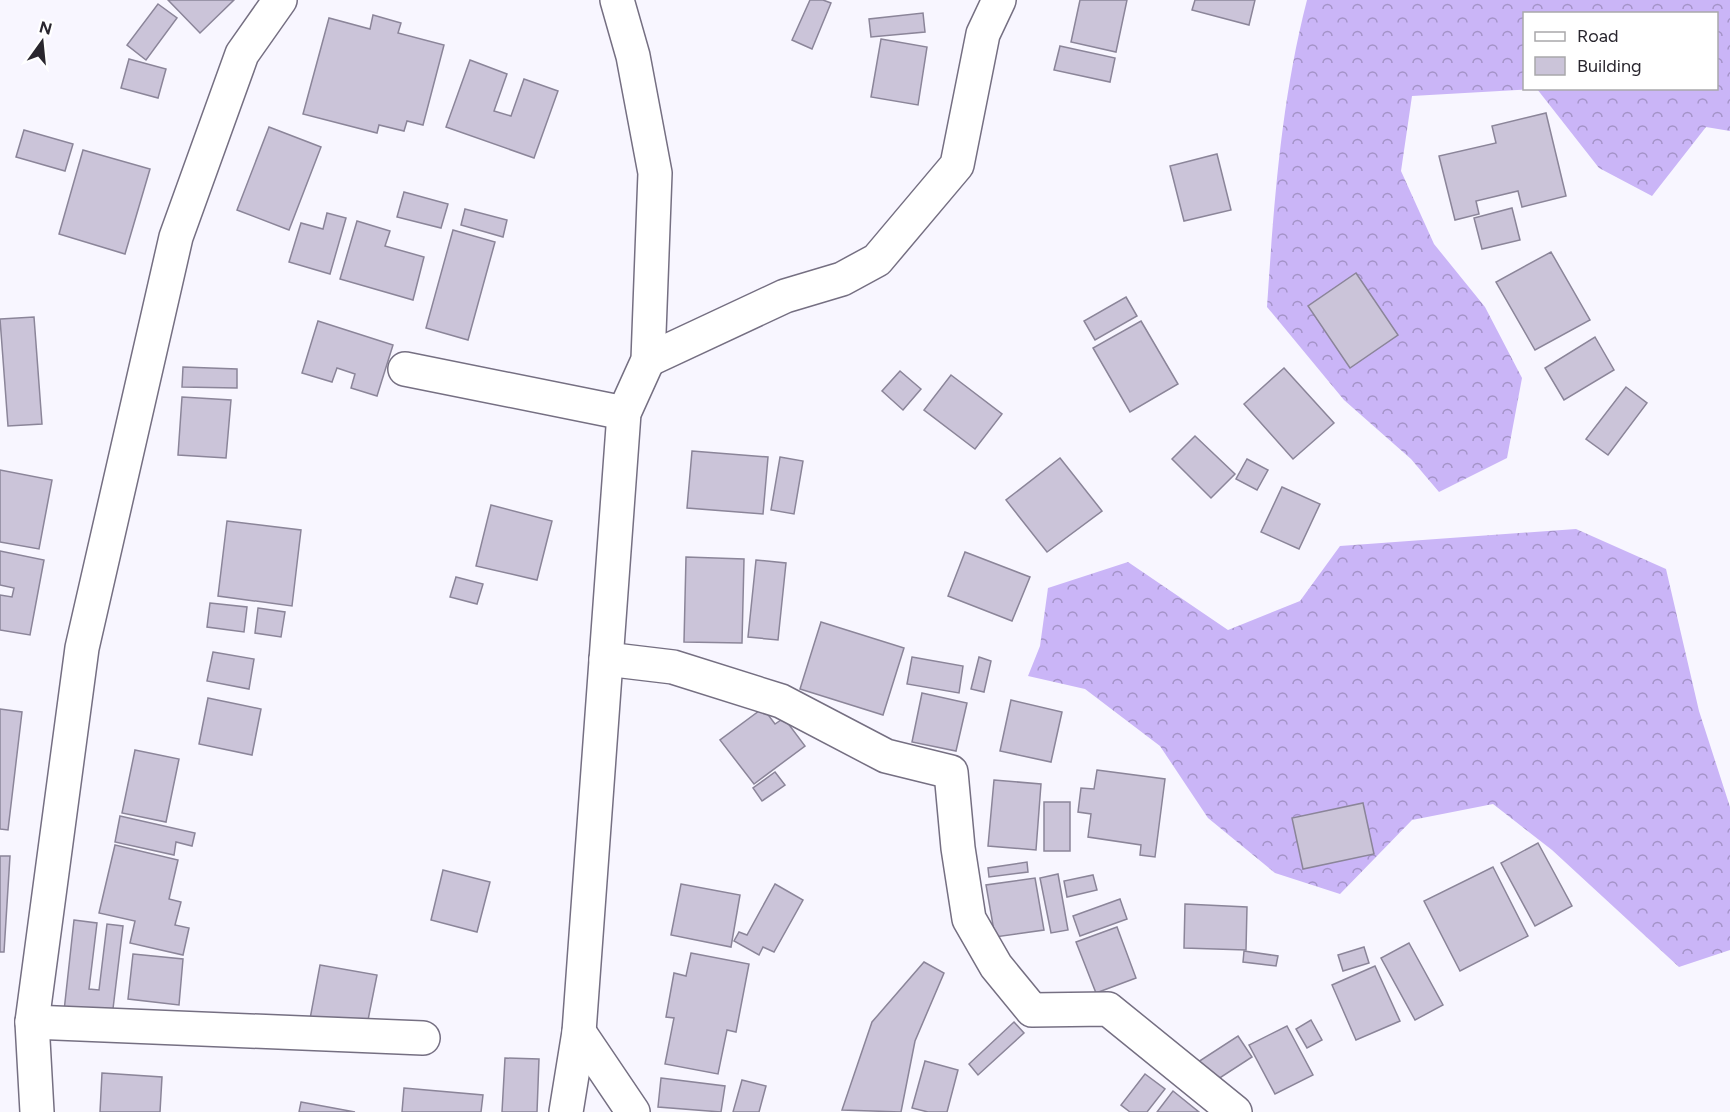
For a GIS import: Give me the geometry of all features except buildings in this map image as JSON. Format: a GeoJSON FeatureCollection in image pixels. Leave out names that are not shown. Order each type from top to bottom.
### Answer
{"type":"FeatureCollection","features":[{"type":"Feature","properties":{"kind":"street"},"geometry":{"type":"LineString","coordinates":[[37,1112],[32,1022],[82,648],[176,237],[242,54],[280,0]]}},
{"type":"Feature","properties":{"kind":"street"},"geometry":{"type":"LineString","coordinates":[[566,1112],[579,1032],[624,413],[648,360],[655,173],[633,56],[617,0]]}},
{"type":"Feature","properties":{"kind":"street"},"geometry":{"type":"LineString","coordinates":[[648,360],[785,296],[842,279],[877,260],[957,165],[983,34],[999,0]]}},
{"type":"Feature","properties":{"kind":"street"},"geometry":{"type":"LineString","coordinates":[[405,369],[624,413]]}},
{"type":"Feature","properties":{"kind":"street"},"geometry":{"type":"LineString","coordinates":[[606,659],[673,667],[781,701],[886,756],[951,772],[957,848],[969,919],[996,966],[1032,1010],[1108,1009],[1235,1112]]}},
{"type":"Feature","properties":{"kind":"street"},"geometry":{"type":"LineString","coordinates":[[32,1022],[423,1038]]}},
{"type":"Feature","properties":{"kind":"street"},"geometry":{"type":"LineString","coordinates":[[579,1032],[633,1112]]}},
{"type":"Feature","properties":{"kind":"green space"},"geometry":{"type":"Polygon","coordinates":[[[1307,0],[1730,0],[1730,131],[1706,127],[1652,196],[1599,168],[1538,90],[1718,90],[1718,12],[1523,12],[1523,90],[1412,96],[1401,171],[1434,244],[1485,307],[1522,378],[1507,458],[1439,492],[1411,459],[1344,400],[1267,307],[1280,152],[1291,76],[1307,0]]]}},
{"type":"Feature","properties":{"kind":"green space"},"geometry":{"type":"Polygon","coordinates":[[[1576,529],[1666,569],[1699,711],[1730,807],[1730,950],[1679,967],[1552,850],[1493,804],[1412,820],[1340,894],[1275,873],[1208,818],[1160,746],[1085,689],[1028,676],[1040,646],[1048,588],[1128,562],[1228,630],[1300,601],[1340,546],[1576,529]]]}}]}
